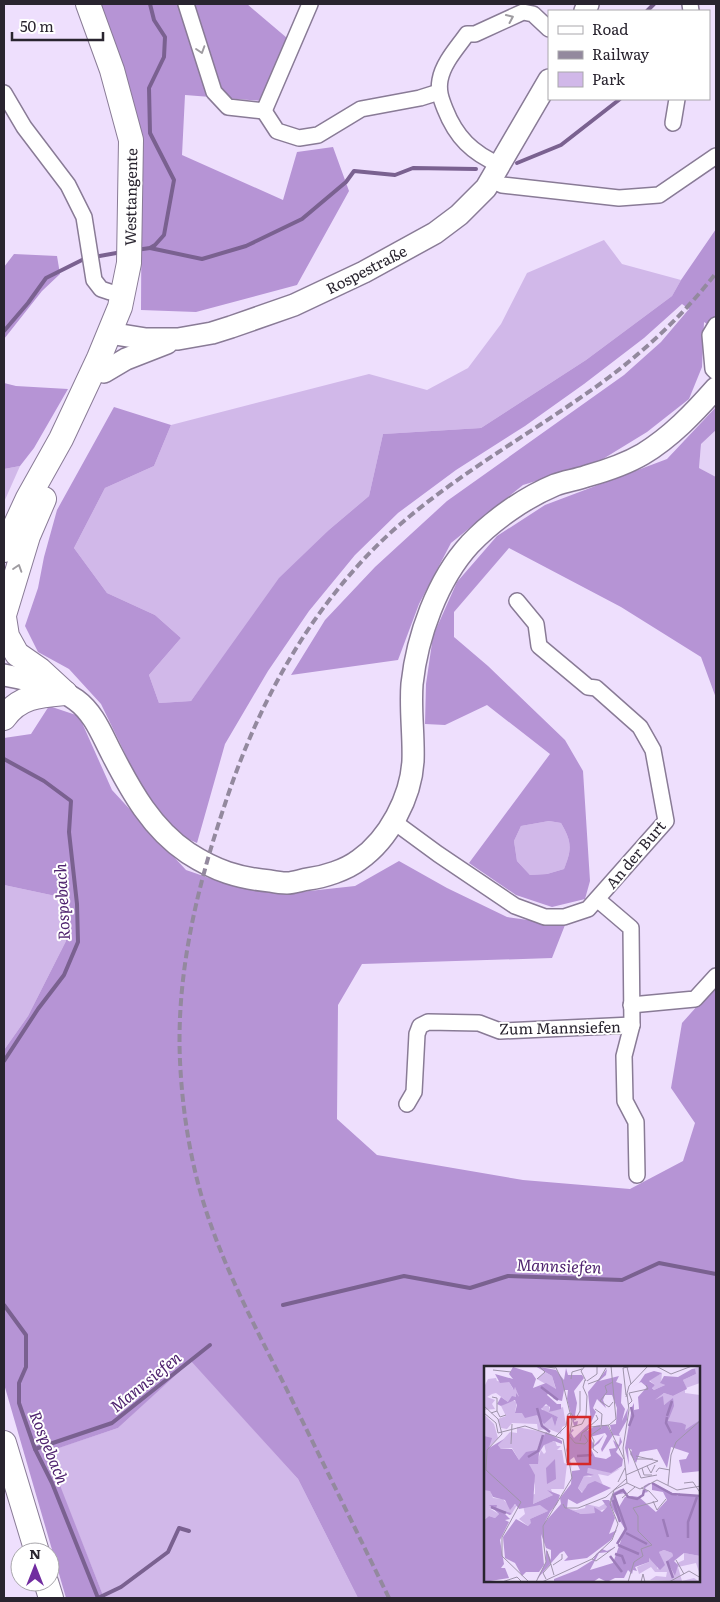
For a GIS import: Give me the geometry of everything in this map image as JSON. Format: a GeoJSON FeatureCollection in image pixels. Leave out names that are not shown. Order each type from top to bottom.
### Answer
{"type":"FeatureCollection","features":[{"type":"Feature","properties":{"kind":"main road","name":"Westtangente"},"geometry":{"type":"LineString","coordinates":[[4,550],[28,498],[61,438],[96,365],[120,307],[129,263],[131,140],[112,70],[88,4]]}},
{"type":"Feature","properties":{"kind":"main road","name":"Westtangente"},"geometry":{"type":"LineString","coordinates":[[4,616],[28,536],[42,501],[101,394],[104,385],[109,333]]}},
{"type":"Feature","properties":{"kind":"main road"},"geometry":{"type":"LineString","coordinates":[[4,616],[7,636],[18,654],[40,670],[65,693]]}},
{"type":"Feature","properties":{"kind":"main road"},"geometry":{"type":"LineString","coordinates":[[4,718],[10,710],[36,696],[65,693]]}},
{"type":"Feature","properties":{"kind":"main road"},"geometry":{"type":"LineString","coordinates":[[4,1443],[34,1542]]}},
{"type":"Feature","properties":{"kind":"street"},"geometry":{"type":"LineString","coordinates":[[186,4],[214,92],[228,107],[264,111]]}},
{"type":"Feature","properties":{"kind":"street"},"geometry":{"type":"LineString","coordinates":[[264,111],[310,4]]}},
{"type":"Feature","properties":{"kind":"street"},"geometry":{"type":"LineString","coordinates":[[548,28],[533,14],[523,12],[475,34],[467,34],[446,64],[440,78],[438,92],[452,126],[467,144],[489,160],[502,185],[619,198],[659,195],[716,156]]}},
{"type":"Feature","properties":{"kind":"street","name":"Rospestraße"},"geometry":{"type":"LineString","coordinates":[[109,333],[146,339],[178,339],[212,333],[294,305],[364,272],[435,232],[458,215],[486,188],[548,82]]}},
{"type":"Feature","properties":{"kind":"street"},"geometry":{"type":"LineString","coordinates":[[264,111],[277,131],[299,138],[318,136],[361,108],[420,98],[438,92]]}},
{"type":"Feature","properties":{"kind":"street"},"geometry":{"type":"LineString","coordinates":[[4,93],[24,127],[68,185],[84,217],[94,280],[101,289],[110,292]]}},
{"type":"Feature","properties":{"kind":"street"},"geometry":{"type":"LineString","coordinates":[[673,124],[677,100]]}},
{"type":"Feature","properties":{"kind":"street"},"geometry":{"type":"LineString","coordinates":[[716,326],[710,335],[713,369],[716,372]]}},
{"type":"Feature","properties":{"kind":"street"},"geometry":{"type":"LineString","coordinates":[[104,372],[126,359],[178,339]]}},
{"type":"Feature","properties":{"kind":"street"},"geometry":{"type":"LineString","coordinates":[[4,675],[23,679],[65,693],[78,701],[94,720],[128,785],[152,821],[186,852],[216,869],[245,879],[286,883],[324,877],[358,861],[378,843],[393,821],[406,793],[413,764],[412,686],[420,644],[427,618],[441,584],[468,546],[516,506],[556,485],[613,467],[642,455],[672,434],[716,388]]}},
{"type":"Feature","properties":{"kind":"street","name":"An der Burt"},"geometry":{"type":"LineString","coordinates":[[393,821],[515,906],[546,917],[564,917],[588,909],[666,821],[653,750],[640,727],[596,688],[588,687],[539,646],[536,624],[517,601]]}},
{"type":"Feature","properties":{"kind":"street","name":"Zum Mannsiefen"},"geometry":{"type":"LineString","coordinates":[[598,899],[630,928],[632,1025],[624,1056],[625,1101],[636,1122],[638,1175]]}},
{"type":"Feature","properties":{"kind":"street"},"geometry":{"type":"LineString","coordinates":[[631,1004],[695,999],[716,976]]}},
{"type":"Feature","properties":{"kind":"street","name":"Zum Mannsiefen"},"geometry":{"type":"LineString","coordinates":[[407,1104],[414,1092],[417,1034],[420,1026],[428,1022],[479,1023],[500,1031],[632,1025]]}},
{"type":"Feature","properties":{"kind":"shaded area"},"geometry":{"type":"Polygon","coordinates":[[[99,4],[247,4],[287,38],[263,101],[185,95],[182,155],[283,200],[297,152],[333,147],[349,191],[297,285],[196,312],[141,310],[142,136],[123,67],[99,4]]]}},
{"type":"Feature","properties":{"kind":"shaded area"},"geometry":{"type":"Polygon","coordinates":[[[716,229],[716,316],[710,326],[704,322],[702,367],[689,399],[647,432],[598,462],[523,485],[451,543],[419,604],[398,660],[291,675],[325,620],[375,567],[447,501],[624,375],[661,342],[689,309],[682,304],[644,338],[584,384],[525,426],[456,470],[398,513],[355,555],[309,611],[268,671],[225,744],[197,843],[177,834],[146,797],[101,704],[69,669],[38,652],[25,626],[38,588],[44,557],[57,510],[114,407],[171,425],[154,466],[105,488],[74,548],[107,593],[155,615],[181,638],[149,675],[159,703],[191,701],[279,578],[330,529],[369,496],[383,434],[481,428],[586,360],[672,296],[716,229]]]}},
{"type":"Feature","properties":{"kind":"shaded area"},"geometry":{"type":"Polygon","coordinates":[[[14,254],[57,256],[60,274],[42,291],[4,339],[4,267],[14,254]]]}},
{"type":"Feature","properties":{"kind":"shaded area"},"geometry":{"type":"Polygon","coordinates":[[[4,383],[16,386],[68,389],[34,448],[20,466],[4,469],[4,383]]]}},
{"type":"Feature","properties":{"kind":"shaded area"},"geometry":{"type":"Polygon","coordinates":[[[716,407],[716,430],[701,444],[699,468],[716,477],[716,698],[701,657],[621,607],[509,548],[454,612],[454,637],[488,666],[565,740],[583,771],[590,881],[585,899],[552,907],[516,895],[469,863],[550,754],[487,705],[445,725],[425,724],[426,684],[433,636],[457,582],[497,536],[545,505],[667,459],[716,407]],[[549,821],[521,826],[514,841],[517,861],[530,875],[547,874],[564,869],[570,846],[561,823],[549,821]]]}},
{"type":"Feature","properties":{"kind":"shaded area"},"geometry":{"type":"Polygon","coordinates":[[[716,430],[716,477],[699,468],[701,444],[716,430]]]}},
{"type":"Feature","properties":{"kind":"shaded area"},"geometry":{"type":"Polygon","coordinates":[[[49,706],[79,716],[112,790],[186,870],[215,880],[282,894],[355,886],[399,861],[447,888],[507,917],[565,925],[552,958],[362,964],[338,1005],[337,1119],[377,1155],[523,1180],[630,1189],[683,1161],[695,1123],[671,1088],[682,1023],[716,985],[716,1598],[358,1598],[298,1479],[191,1361],[118,1428],[47,1452],[104,1598],[66,1598],[60,1577],[60,1542],[50,1542],[4,1384],[4,1050],[28,1016],[66,941],[65,898],[4,885],[4,738],[31,734],[49,706]]]}},
{"type":"Feature","properties":{"kind":"green space"},"geometry":{"type":"Polygon","coordinates":[[[604,240],[622,264],[681,280],[672,296],[586,360],[481,428],[383,434],[369,496],[330,529],[228,651],[191,701],[159,703],[149,675],[181,638],[155,615],[107,593],[74,548],[105,488],[154,466],[171,425],[369,374],[427,390],[468,368],[501,324],[527,273],[604,240]]]}},
{"type":"Feature","properties":{"kind":"green space"},"geometry":{"type":"Polygon","coordinates":[[[20,466],[4,502],[4,469],[20,466]]]}},
{"type":"Feature","properties":{"kind":"green space"},"geometry":{"type":"Polygon","coordinates":[[[549,821],[561,823],[567,835],[570,846],[567,862],[564,869],[547,874],[530,875],[517,861],[514,841],[521,826],[549,821]]]}},
{"type":"Feature","properties":{"kind":"green space"},"geometry":{"type":"Polygon","coordinates":[[[4,885],[65,898],[66,941],[28,1016],[4,1050],[4,885]]]}},
{"type":"Feature","properties":{"kind":"green space"},"geometry":{"type":"Polygon","coordinates":[[[191,1360],[298,1479],[358,1598],[104,1598],[46,1452],[118,1428],[191,1360]]]}},
{"type":"Feature","properties":{"kind":"waterway","name":"Rospebach"},"geometry":{"type":"LineString","coordinates":[[136,250],[150,248],[164,235],[174,180],[150,133],[149,88],[164,57],[165,37],[154,20],[150,4]]}},
{"type":"Feature","properties":{"kind":"waterway"},"geometry":{"type":"LineString","coordinates":[[648,10],[654,4]]}},
{"type":"Feature","properties":{"kind":"waterway"},"geometry":{"type":"LineString","coordinates":[[517,163],[561,145],[619,100]]}},
{"type":"Feature","properties":{"kind":"waterway"},"geometry":{"type":"LineString","coordinates":[[150,248],[202,259],[246,246],[302,219],[346,182],[354,171],[395,175],[413,168],[476,169]]}},
{"type":"Feature","properties":{"kind":"waterway","name":"Rospebach"},"geometry":{"type":"LineString","coordinates":[[94,257],[122,252]]}},
{"type":"Feature","properties":{"kind":"waterway","name":"Rospebach"},"geometry":{"type":"LineString","coordinates":[[4,331],[46,278],[82,260],[88,259]]}},
{"type":"Feature","properties":{"kind":"waterway","name":"Rospebach"},"geometry":{"type":"LineString","coordinates":[[4,759],[44,781],[71,801],[69,832],[77,904],[78,942],[64,975],[38,1009],[4,1061]]}},
{"type":"Feature","properties":{"kind":"waterway","name":"Mannsiefen"},"geometry":{"type":"LineString","coordinates":[[283,1305],[404,1276],[470,1288],[508,1276],[622,1280],[659,1263],[716,1274]]}},
{"type":"Feature","properties":{"kind":"waterway","name":"Rospebach"},"geometry":{"type":"LineString","coordinates":[[4,1305],[26,1335],[26,1367],[19,1383],[19,1403],[35,1449],[52,1483],[98,1598],[121,1587],[168,1552],[179,1528],[189,1531]]}},
{"type":"Feature","properties":{"kind":"waterway","name":"Mannsiefen"},"geometry":{"type":"LineString","coordinates":[[35,1449],[112,1423],[210,1345]]}},
{"type":"Feature","properties":{"kind":"railway"},"geometry":{"type":"LineString","coordinates":[[389,1598],[252,1321],[217,1242],[199,1187],[184,1109],[180,1061],[181,996],[190,931],[197,899],[225,804],[253,730],[290,659],[334,594],[360,563],[388,535],[440,492],[580,398],[637,355],[679,316],[716,273]]}}]}
